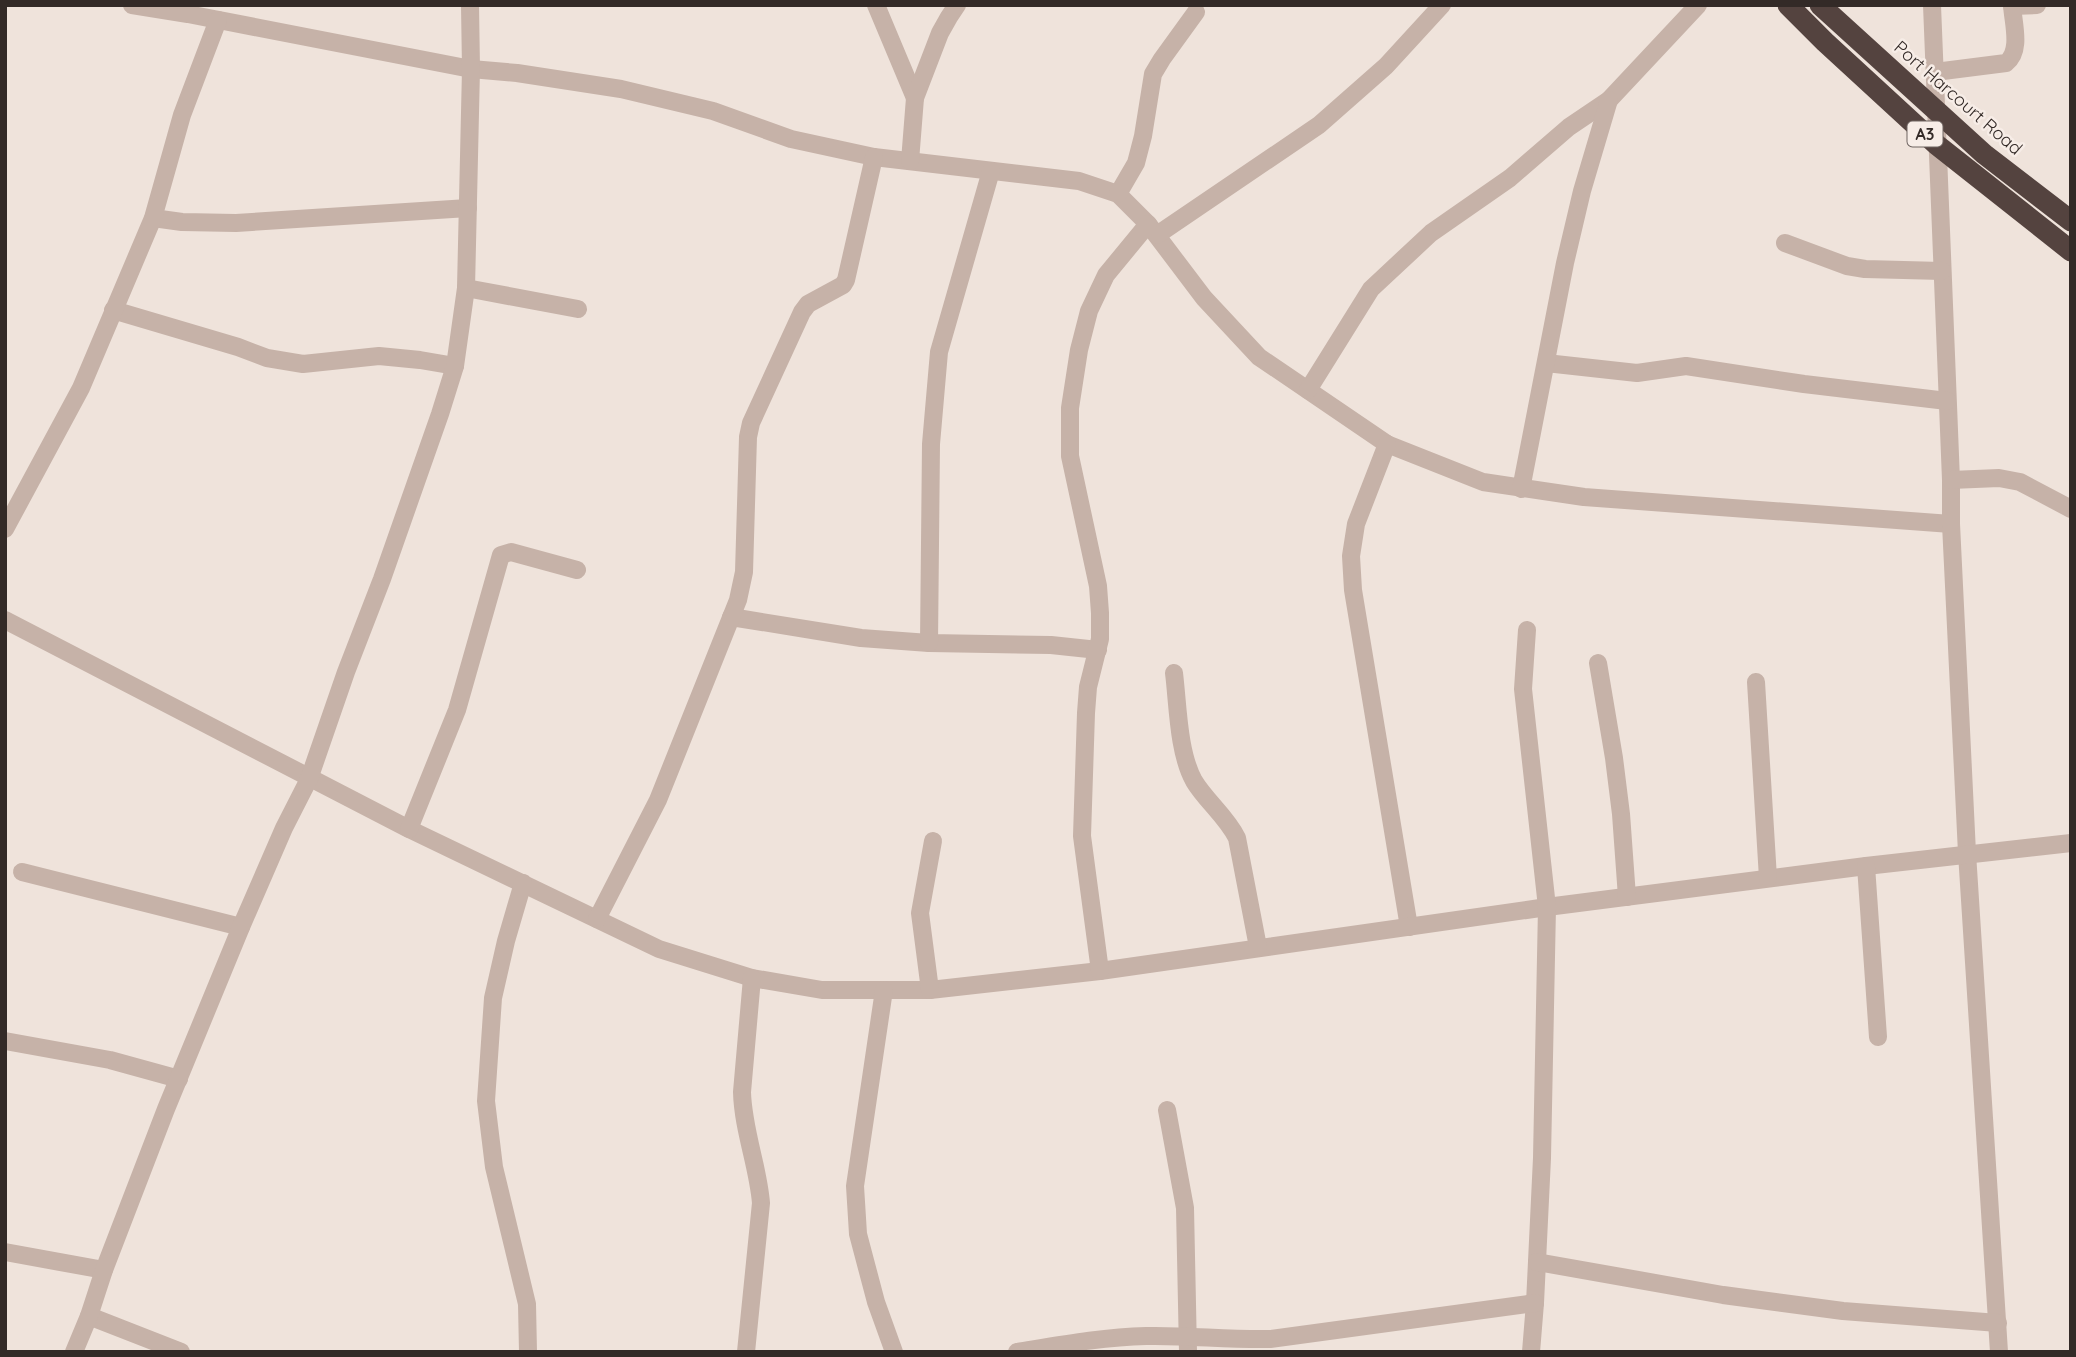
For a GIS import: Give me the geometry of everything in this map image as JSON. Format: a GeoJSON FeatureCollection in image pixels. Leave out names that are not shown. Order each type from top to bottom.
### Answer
{"type":"FeatureCollection","features":[{"type":"Feature","properties":{"kind":"highway","name":"A3"},"geometry":{"type":"LineString","coordinates":[[1787,5],[1937,145],[2071,251]]}},
{"type":"Feature","properties":{"kind":"highway","name":"Port Harcourt Road"},"geometry":{"type":"LineString","coordinates":[[1819,5],[1984,154],[2069,215]]}},
{"type":"Feature","properties":{"kind":"street"},"geometry":{"type":"LineString","coordinates":[[132,5],[471,69],[517,73],[621,89],[713,111],[791,139],[874,157],[1079,181],[1118,194],[1153,229],[1203,298],[1259,357],[1387,444],[1483,482],[1584,497],[1951,524]]}},
{"type":"Feature","properties":{"kind":"street"},"geometry":{"type":"LineString","coordinates":[[74,1352],[179,1079],[241,927],[284,828],[309,779],[391,554],[455,366],[466,288],[470,5]]}},
{"type":"Feature","properties":{"kind":"street"},"geometry":{"type":"LineString","coordinates":[[876,5],[915,99]]}},
{"type":"Feature","properties":{"kind":"street"},"geometry":{"type":"LineString","coordinates":[[910,162],[915,99],[940,33],[957,5]]}},
{"type":"Feature","properties":{"kind":"street"},"geometry":{"type":"LineString","coordinates":[[1100,971],[1082,836],[1088,687],[1098,650],[1100,613],[1098,586],[1070,456],[1070,408],[1079,350],[1090,311],[1106,275],[1153,229],[1319,125],[1386,65],[1442,5]]}},
{"type":"Feature","properties":{"kind":"street"},"geometry":{"type":"LineString","coordinates":[[1308,390],[1371,289],[1431,233],[1510,178],[1569,127],[1609,100],[1698,5]]}},
{"type":"Feature","properties":{"kind":"street"},"geometry":{"type":"LineString","coordinates":[[1931,5],[1967,853],[1998,1352]]}},
{"type":"Feature","properties":{"kind":"street"},"geometry":{"type":"LineString","coordinates":[[1935,72],[2006,63],[2015,50],[2012,6],[2038,5]]}},
{"type":"Feature","properties":{"kind":"street"},"geometry":{"type":"LineString","coordinates":[[1118,194],[1136,163],[1153,74],[1196,12]]}},
{"type":"Feature","properties":{"kind":"street"},"geometry":{"type":"LineString","coordinates":[[5,529],[80,388],[153,218],[182,115],[218,20]]}},
{"type":"Feature","properties":{"kind":"street"},"geometry":{"type":"LineString","coordinates":[[1521,489],[1565,264],[1609,100]]}},
{"type":"Feature","properties":{"kind":"street"},"geometry":{"type":"LineString","coordinates":[[597,919],[658,800],[738,600],[744,572],[748,437],[751,423],[802,312],[808,304],[843,285],[846,280],[874,157]]}},
{"type":"Feature","properties":{"kind":"street"},"geometry":{"type":"LineString","coordinates":[[929,643],[931,444],[939,352],[991,171]]}},
{"type":"Feature","properties":{"kind":"street"},"geometry":{"type":"LineString","coordinates":[[153,218],[182,222],[236,223],[468,208]]}},
{"type":"Feature","properties":{"kind":"street"},"geometry":{"type":"LineString","coordinates":[[1784,243],[1847,266],[1942,271]]}},
{"type":"Feature","properties":{"kind":"street"},"geometry":{"type":"LineString","coordinates":[[466,288],[578,309]]}},
{"type":"Feature","properties":{"kind":"street"},"geometry":{"type":"LineString","coordinates":[[113,310],[267,358],[303,364],[379,356],[455,366]]}},
{"type":"Feature","properties":{"kind":"street"},"geometry":{"type":"LineString","coordinates":[[1546,363],[1637,373],[1686,366],[1804,384],[1947,401]]}},
{"type":"Feature","properties":{"kind":"street"},"geometry":{"type":"LineString","coordinates":[[1387,444],[1356,524],[1351,556],[1357,616],[1409,927]]}},
{"type":"Feature","properties":{"kind":"street"},"geometry":{"type":"LineString","coordinates":[[1951,480],[1999,478],[2020,482],[2071,509]]}},
{"type":"Feature","properties":{"kind":"street"},"geometry":{"type":"LineString","coordinates":[[409,829],[457,710],[501,555],[511,552],[577,570]]}},
{"type":"Feature","properties":{"kind":"street"},"geometry":{"type":"LineString","coordinates":[[731,617],[861,638],[929,643],[1051,645],[1098,650]]}},
{"type":"Feature","properties":{"kind":"street"},"geometry":{"type":"LineString","coordinates":[[5,620],[309,779],[659,949],[752,978],[822,990],[930,990],[1100,971],[1547,907],[2071,842]]}},
{"type":"Feature","properties":{"kind":"street"},"geometry":{"type":"LineString","coordinates":[[1527,630],[1523,689],[1547,907],[1542,1158],[1531,1352]]}},
{"type":"Feature","properties":{"kind":"street"},"geometry":{"type":"LineString","coordinates":[[1598,663],[1619,803],[1627,897]]}},
{"type":"Feature","properties":{"kind":"street"},"geometry":{"type":"LineString","coordinates":[[1174,673],[1188,766],[1194,781],[1231,826],[1237,838],[1258,947]]}},
{"type":"Feature","properties":{"kind":"street"},"geometry":{"type":"LineString","coordinates":[[1756,682],[1768,878]]}},
{"type":"Feature","properties":{"kind":"street"},"geometry":{"type":"LineString","coordinates":[[930,990],[920,913],[933,841]]}},
{"type":"Feature","properties":{"kind":"street"},"geometry":{"type":"LineString","coordinates":[[1866,866],[1878,1037]]}},
{"type":"Feature","properties":{"kind":"street"},"geometry":{"type":"LineString","coordinates":[[22,872],[241,927]]}},
{"type":"Feature","properties":{"kind":"street"},"geometry":{"type":"LineString","coordinates":[[523,883],[506,941],[494,998],[486,1101],[494,1167],[527,1304],[528,1352]]}},
{"type":"Feature","properties":{"kind":"street"},"geometry":{"type":"LineString","coordinates":[[746,1352],[761,1203],[760,1186],[742,1109],[752,978]]}},
{"type":"Feature","properties":{"kind":"street"},"geometry":{"type":"LineString","coordinates":[[884,990],[855,1186],[858,1234],[876,1302],[894,1352]]}},
{"type":"Feature","properties":{"kind":"street"},"geometry":{"type":"LineString","coordinates":[[5,1041],[110,1060],[179,1079]]}},
{"type":"Feature","properties":{"kind":"street"},"geometry":{"type":"LineString","coordinates":[[1167,1110],[1185,1208],[1188,1344]]}},
{"type":"Feature","properties":{"kind":"street"},"geometry":{"type":"LineString","coordinates":[[5,1252],[104,1270]]}},
{"type":"Feature","properties":{"kind":"street"},"geometry":{"type":"LineString","coordinates":[[1537,1262],[1723,1295],[1843,1311],[1998,1323]]}},
{"type":"Feature","properties":{"kind":"street"},"geometry":{"type":"LineString","coordinates":[[1017,1352],[1085,1341],[1142,1336],[1188,1344],[1270,1339],[1535,1303]]}},
{"type":"Feature","properties":{"kind":"street"},"geometry":{"type":"LineString","coordinates":[[89,1316],[181,1352]]}}]}
